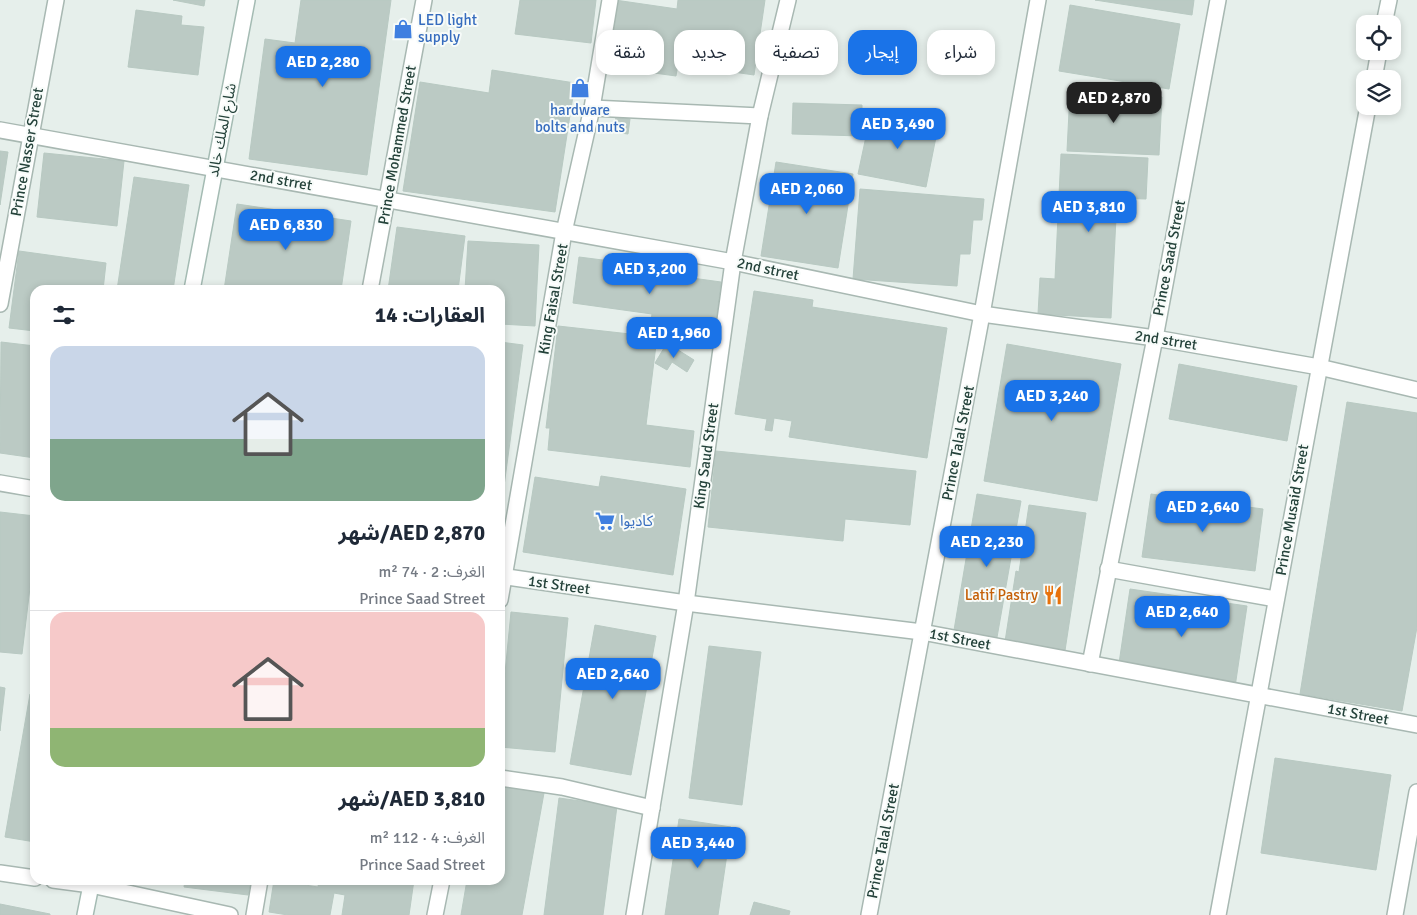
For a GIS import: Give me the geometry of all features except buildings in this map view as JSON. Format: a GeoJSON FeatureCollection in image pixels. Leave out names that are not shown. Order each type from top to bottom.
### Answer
{"type":"FeatureCollection","features":[{"type":"Feature","properties":{"kind":"street","name":"Prince Nasser Street"},"geometry":{"type":"LineString","coordinates":[[0,304],[56,0]]}},
{"type":"Feature","properties":{"kind":"street","name":"شارع الملك خالد"},"geometry":{"type":"LineString","coordinates":[[193,285],[247,0]]}},
{"type":"Feature","properties":{"kind":"street","name":"Prince Mohammed Street"},"geometry":{"type":"LineString","coordinates":[[371,285],[424,0]]}},
{"type":"Feature","properties":{"kind":"street","name":"King Faisal Street"},"geometry":{"type":"LineString","coordinates":[[505,565],[564,232],[592,108],[610,0]]}},
{"type":"Feature","properties":{"kind":"street","name":"King Saud Street"},"geometry":{"type":"LineString","coordinates":[[634,915],[686,603],[733,262],[760,116],[788,0]]}},
{"type":"Feature","properties":{"kind":"street","name":"Prince Talal Street"},"geometry":{"type":"LineString","coordinates":[[870,915],[982,314],[1038,0]]}},
{"type":"Feature","properties":{"kind":"street","name":"Prince Saad Street"},"geometry":{"type":"LineString","coordinates":[[1090,664],[1155,338],[1218,0]]}},
{"type":"Feature","properties":{"kind":"street"},"geometry":{"type":"LineString","coordinates":[[1386,15],[1389,0]]}},
{"type":"Feature","properties":{"kind":"street"},"geometry":{"type":"LineString","coordinates":[[592,108],[760,116]]}},
{"type":"Feature","properties":{"kind":"street","name":"Prince Musaid Street"},"geometry":{"type":"LineString","coordinates":[[1218,915],[1318,367],[1366,115]]}},
{"type":"Feature","properties":{"kind":"street","name":"2nd strret"},"geometry":{"type":"LineString","coordinates":[[0,130],[733,262],[982,314],[1155,338],[1318,367],[1417,390]]}},
{"type":"Feature","properties":{"kind":"street"},"geometry":{"type":"LineString","coordinates":[[0,483],[30,489]]}},
{"type":"Feature","properties":{"kind":"street"},"geometry":{"type":"LineString","coordinates":[[1108,570],[1276,599]]}},
{"type":"Feature","properties":{"kind":"street","name":"1st Street"},"geometry":{"type":"LineString","coordinates":[[505,576],[686,603],[922,632],[1417,725]]}},
{"type":"Feature","properties":{"kind":"street"},"geometry":{"type":"LineString","coordinates":[[505,779],[562,787],[652,808]]}},
{"type":"Feature","properties":{"kind":"street"},"geometry":{"type":"LineString","coordinates":[[1395,915],[1417,792]]}},
{"type":"Feature","properties":{"kind":"street"},"geometry":{"type":"LineString","coordinates":[[0,873],[30,877]]}},
{"type":"Feature","properties":{"kind":"street"},"geometry":{"type":"LineString","coordinates":[[85,915],[90,885]]}},
{"type":"Feature","properties":{"kind":"street"},"geometry":{"type":"LineString","coordinates":[[104,885],[230,915]]}},
{"type":"Feature","properties":{"kind":"street"},"geometry":{"type":"LineString","coordinates":[[254,915],[259,885]]}},
{"type":"Feature","properties":{"kind":"street"},"geometry":{"type":"LineString","coordinates":[[435,915],[441,885]]}},
{"type":"Feature","properties":{"kind":"place","name":"LED light supply"},"geometry":{"type":"Point","coordinates":[403,29]}},
{"type":"Feature","properties":{"kind":"place","name":"hardware bolts and nuts"},"geometry":{"type":"Point","coordinates":[580,88]}},
{"type":"Feature","properties":{"kind":"place","name":"كاديوا"},"geometry":{"type":"Point","coordinates":[605,521]}},
{"type":"Feature","properties":{"kind":"place","name":"Latif Pastry"},"geometry":{"type":"Point","coordinates":[1053,595]}}]}
